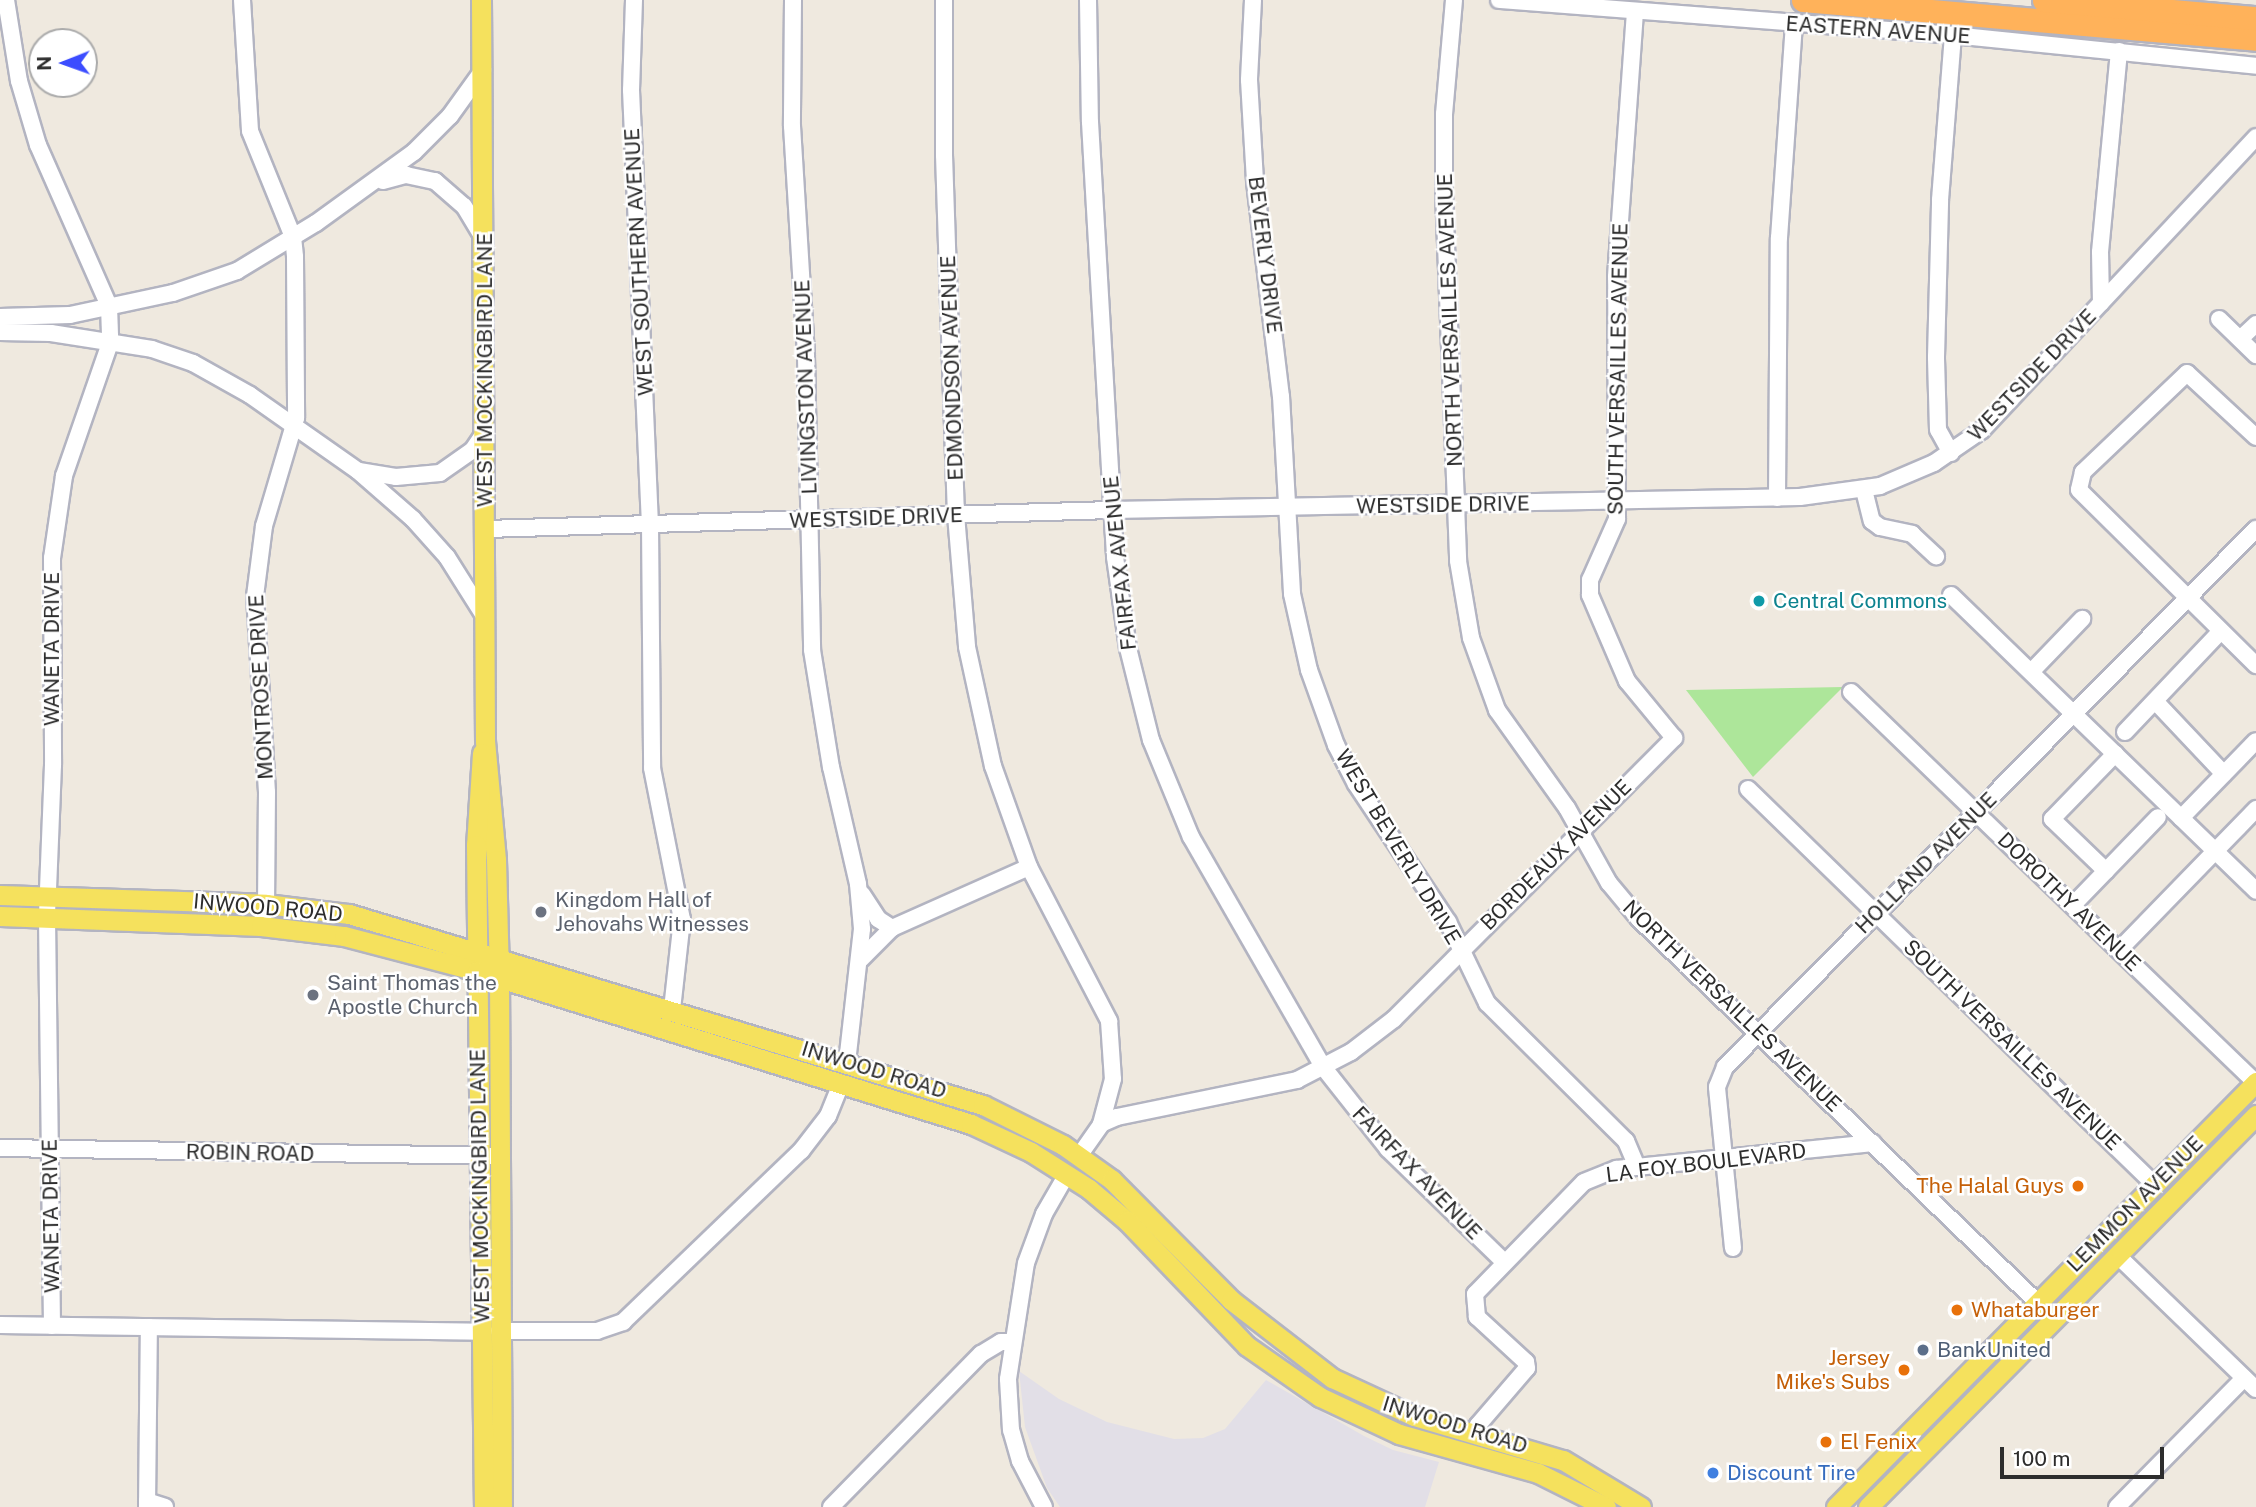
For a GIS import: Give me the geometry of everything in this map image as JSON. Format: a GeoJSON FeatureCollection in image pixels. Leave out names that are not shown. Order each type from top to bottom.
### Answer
{"type":"FeatureCollection","features":[{"type":"Feature","properties":{"kind":"highway"},"geometry":{"type":"LineString","coordinates":[[1803,0],[2256,39]]}},
{"type":"Feature","properties":{"kind":"highway"},"geometry":{"type":"LineString","coordinates":[[2044,0],[2256,18]]}},
{"type":"Feature","properties":{"kind":"main road","name":"WEST MOCKINGBIRD LANE"},"geometry":{"type":"LineString","coordinates":[[481,0],[486,529],[485,741],[496,860],[500,1156],[484,1507]]}},
{"type":"Feature","properties":{"kind":"main road","name":"WEST MOCKINGBIRD LANE"},"geometry":{"type":"LineString","coordinates":[[485,741],[477,766],[480,1156],[502,1507]]}},
{"type":"Feature","properties":{"kind":"main road","name":"INWOOD ROAD"},"geometry":{"type":"LineString","coordinates":[[0,895],[266,904],[349,914],[499,969],[971,1124],[1059,1169],[1127,1221],[1247,1346],[1300,1385],[1354,1415],[1458,1453],[1531,1471],[1581,1492],[1606,1507]]}},
{"type":"Feature","properties":{"kind":"main road","name":"INWOOD ROAD"},"geometry":{"type":"LineString","coordinates":[[0,916],[261,926],[344,936],[477,961]]}},
{"type":"Feature","properties":{"kind":"main road","name":"INWOOD ROAD"},"geometry":{"type":"LineString","coordinates":[[499,969],[671,1009],[983,1105],[1079,1156],[1100,1171],[1136,1200],[1267,1332],[1309,1363],[1364,1396],[1470,1433],[1543,1452],[1592,1474],[1641,1507]]}},
{"type":"Feature","properties":{"kind":"main road"},"geometry":{"type":"LineString","coordinates":[[841,1083],[847,1062]]}},
{"type":"Feature","properties":{"kind":"main road","name":"LEMMON AVENUE"},"geometry":{"type":"LineString","coordinates":[[1836,1507],[2256,1082]]}},
{"type":"Feature","properties":{"kind":"main road","name":"LEMMON AVENUE"},"geometry":{"type":"LineString","coordinates":[[1868,1507],[2256,1115]]}},
{"type":"Feature","properties":{"kind":"main road"},"geometry":{"type":"LineString","coordinates":[[1059,1169],[1079,1156]]}},
{"type":"Feature","properties":{"kind":"main road"},"geometry":{"type":"LineString","coordinates":[[1059,1169],[1100,1171]]}},
{"type":"Feature","properties":{"kind":"main road"},"geometry":{"type":"LineString","coordinates":[[2155,1185],[2171,1200]]}},
{"type":"Feature","properties":{"kind":"main road"},"geometry":{"type":"LineString","coordinates":[[2100,1239],[2117,1255]]}},
{"type":"Feature","properties":{"kind":"main road"},"geometry":{"type":"LineString","coordinates":[[2037,1302],[2054,1319]]}},
{"type":"Feature","properties":{"kind":"main road"},"geometry":{"type":"LineString","coordinates":[[1354,1415],[1364,1396]]}},
{"type":"Feature","properties":{"kind":"main road"},"geometry":{"type":"LineString","coordinates":[[1458,1453],[1470,1433]]}},
{"type":"Feature","properties":{"kind":"main road"},"geometry":{"type":"LineString","coordinates":[[1888,1455],[1903,1471]]}},
{"type":"Feature","properties":{"kind":"main road"},"geometry":{"type":"LineString","coordinates":[[1581,1492],[1592,1474]]}},
{"type":"Feature","properties":{"kind":"street","name":"WANETA DRIVE"},"geometry":{"type":"LineString","coordinates":[[6,0],[19,81],[34,135],[109,306],[110,342],[72,450],[55,535],[47,917],[52,1326]]}},
{"type":"Feature","properties":{"kind":"street","name":"MONTROSE DRIVE"},"geometry":{"type":"LineString","coordinates":[[242,0],[250,131],[293,237],[295,429],[264,526],[254,596],[265,751],[266,904],[261,926]]}},
{"type":"Feature","properties":{"kind":"street","name":"WEST SOUTHERN AVENUE"},"geometry":{"type":"LineString","coordinates":[[634,0],[634,207],[650,524],[652,768],[682,919],[671,1009]]}},
{"type":"Feature","properties":{"kind":"street","name":"LIVINGSTON AVENUE"},"geometry":{"type":"LineString","coordinates":[[793,0],[792,126],[816,688],[858,887],[861,959],[847,1062]]}},
{"type":"Feature","properties":{"kind":"street","name":"EDMONDSON AVENUE"},"geometry":{"type":"LineString","coordinates":[[944,0],[944,155],[960,595],[976,695],[993,766],[1029,867],[1109,1021],[1113,1079],[1101,1124]]}},
{"type":"Feature","properties":{"kind":"street","name":"FAIRFAX AVENUE"},"geometry":{"type":"LineString","coordinates":[[1088,0],[1090,122],[1112,510],[1128,648],[1161,770],[1191,837],[1324,1069],[1388,1149],[1504,1262]]}},
{"type":"Feature","properties":{"kind":"street","name":"BEVERLY DRIVE"},"geometry":{"type":"LineString","coordinates":[[1253,0],[1251,128],[1281,396],[1286,509]]}},
{"type":"Feature","properties":{"kind":"street","name":"NORTH VERSAILLES AVENUE"},"geometry":{"type":"LineString","coordinates":[[1454,0],[1444,179],[1456,505],[1463,600],[1483,678],[1515,740],[1580,830],[1622,900],[2037,1302]]}},
{"type":"Feature","properties":{"kind":"street","name":"EASTERN AVENUE"},"geometry":{"type":"LineString","coordinates":[[1499,0],[1635,13],[1953,35],[2256,66]]}},
{"type":"Feature","properties":{"kind":"street","name":"SOUTH VERSAILLES AVENUE"},"geometry":{"type":"LineString","coordinates":[[1635,13],[1616,277],[1618,502],[1613,537],[1591,580],[1590,595],[1627,681],[1674,737]]}},
{"type":"Feature","properties":{"kind":"street"},"geometry":{"type":"LineString","coordinates":[[1777,498],[1779,238],[1794,23]]}},
{"type":"Feature","properties":{"kind":"street"},"geometry":{"type":"LineString","coordinates":[[1951,453],[1938,430],[1936,357],[1940,200],[1953,35]]}},
{"type":"Feature","properties":{"kind":"street"},"geometry":{"type":"LineString","coordinates":[[2101,303],[2101,252],[2119,51]]}},
{"type":"Feature","properties":{"kind":"street"},"geometry":{"type":"LineString","coordinates":[[0,317],[60,316],[224,276],[293,237],[370,185],[433,136],[483,70]]}},
{"type":"Feature","properties":{"kind":"street","name":"WESTSIDE DRIVE"},"geometry":{"type":"LineString","coordinates":[[486,529],[1112,510],[1286,509],[1777,498],[1864,490],[1914,474],[1951,453],[1982,430],[2256,137]]}},
{"type":"Feature","properties":{"kind":"street"},"geometry":{"type":"LineString","coordinates":[[370,185],[406,175],[435,181],[464,206],[484,240]]}},
{"type":"Feature","properties":{"kind":"street"},"geometry":{"type":"LineString","coordinates":[[2219,319],[2256,355]]}},
{"type":"Feature","properties":{"kind":"street"},"geometry":{"type":"LineString","coordinates":[[2240,340],[2256,324]]}},
{"type":"Feature","properties":{"kind":"street"},"geometry":{"type":"LineString","coordinates":[[0,332],[51,333],[110,342],[193,363],[250,395],[358,471],[432,538],[485,619]]}},
{"type":"Feature","properties":{"kind":"street"},"geometry":{"type":"LineString","coordinates":[[2256,437],[2192,374],[2180,375],[2083,472],[2079,490],[2256,665]]}},
{"type":"Feature","properties":{"kind":"street"},"geometry":{"type":"LineString","coordinates":[[358,471],[396,477],[440,473],[472,451],[485,432]]}},
{"type":"Feature","properties":{"kind":"street"},"geometry":{"type":"LineString","coordinates":[[1864,490],[1872,521],[1880,527],[1912,534],[1936,556]]}},
{"type":"Feature","properties":{"kind":"street","name":"WEST BEVERLY DRIVE"},"geometry":{"type":"LineString","coordinates":[[1286,509],[1299,631],[1335,745],[1389,838],[1431,894],[1486,1003],[1626,1141],[1637,1167]]}},
{"type":"Feature","properties":{"kind":"street","name":"HOLLAND AVENUE"},"geometry":{"type":"LineString","coordinates":[[1733,1248],[1723,1158],[1720,1077],[1876,913],[2189,600],[2256,529]]}},
{"type":"Feature","properties":{"kind":"street"},"geometry":{"type":"LineString","coordinates":[[1951,595],[2256,891]]}},
{"type":"Feature","properties":{"kind":"street"},"geometry":{"type":"LineString","coordinates":[[2031,673],[2082,619]]}},
{"type":"Feature","properties":{"kind":"street"},"geometry":{"type":"LineString","coordinates":[[2125,732],[2221,631]]}},
{"type":"Feature","properties":{"kind":"street","name":"DOROTHY AVENUE"},"geometry":{"type":"LineString","coordinates":[[1851,692],[2256,1082]]}},
{"type":"Feature","properties":{"kind":"street"},"geometry":{"type":"LineString","coordinates":[[2155,701],[2224,774]]}},
{"type":"Feature","properties":{"kind":"street","name":"BORDEAUX AVENUE"},"geometry":{"type":"LineString","coordinates":[[1101,1124],[1151,1106],[1290,1082],[1324,1069],[1394,1019],[1460,949],[1674,737]]}},
{"type":"Feature","properties":{"kind":"street"},"geometry":{"type":"LineString","coordinates":[[2181,818],[2256,741]]}},
{"type":"Feature","properties":{"kind":"street"},"geometry":{"type":"LineString","coordinates":[[2106,871],[2052,819],[2115,754]]}},
{"type":"Feature","properties":{"kind":"street","name":"SOUTH VERSAILLES AVENUE"},"geometry":{"type":"LineString","coordinates":[[1748,789],[2155,1185]]}},
{"type":"Feature","properties":{"kind":"street"},"geometry":{"type":"LineString","coordinates":[[2119,950],[2256,809]]}},
{"type":"Feature","properties":{"kind":"street"},"geometry":{"type":"LineString","coordinates":[[2073,905],[2158,817]]}},
{"type":"Feature","properties":{"kind":"street"},"geometry":{"type":"LineString","coordinates":[[861,959],[892,928],[1029,867]]}},
{"type":"Feature","properties":{"kind":"street"},"geometry":{"type":"LineString","coordinates":[[858,887],[878,919],[892,928]]}},
{"type":"Feature","properties":{"kind":"street"},"geometry":{"type":"LineString","coordinates":[[0,1325],[597,1331],[623,1322],[801,1151],[828,1116],[841,1083]]}},
{"type":"Feature","properties":{"kind":"street"},"geometry":{"type":"LineString","coordinates":[[1079,1156],[1101,1124]]}},
{"type":"Feature","properties":{"kind":"street","name":"LA FOY BOULEVARD"},"geometry":{"type":"LineString","coordinates":[[1470,1433],[1527,1368],[1526,1362],[1473,1309],[1475,1294],[1584,1182],[1604,1172],[1637,1167],[1873,1143]]}},
{"type":"Feature","properties":{"kind":"street","name":"ROBIN ROAD"},"geometry":{"type":"LineString","coordinates":[[0,1148],[500,1156]]}},
{"type":"Feature","properties":{"kind":"street"},"geometry":{"type":"LineString","coordinates":[[1044,1507],[1020,1461],[1011,1430],[1007,1379],[1011,1342],[1033,1238],[1059,1169]]}},
{"type":"Feature","properties":{"kind":"street"},"geometry":{"type":"LineString","coordinates":[[2117,1255],[2250,1383],[2123,1505]]}},
{"type":"Feature","properties":{"kind":"street"},"geometry":{"type":"LineString","coordinates":[[149,1327],[147,1504],[165,1507]]}},
{"type":"Feature","properties":{"kind":"street"},"geometry":{"type":"LineString","coordinates":[[831,1507],[981,1354],[1001,1342],[1011,1342]]}},
{"type":"Feature","properties":{"kind":"shaded area"},"geometry":{"type":"Polygon","coordinates":[[[1019,1371],[1059,1399],[1107,1422],[1174,1439],[1203,1438],[1225,1429],[1266,1380],[1393,1450],[1439,1462],[1425,1507],[1060,1507],[1047,1488],[1025,1427],[1019,1371]]]}},
{"type":"Feature","properties":{"kind":"green space"},"geometry":{"type":"Polygon","coordinates":[[[1843,687],[1753,777],[1686,690],[1843,687]]]}},
{"type":"Feature","properties":{"kind":"place","name":"Central Commons"},"geometry":{"type":"Point","coordinates":[1759,601]}},
{"type":"Feature","properties":{"kind":"place","name":"Kingdom Hall of Jehovahs Witnesses"},"geometry":{"type":"Point","coordinates":[541,912]}},
{"type":"Feature","properties":{"kind":"place","name":"Saint Thomas the Apostle Church"},"geometry":{"type":"Point","coordinates":[313,995]}},
{"type":"Feature","properties":{"kind":"place","name":"The Halal Guys"},"geometry":{"type":"Point","coordinates":[2078,1186]}},
{"type":"Feature","properties":{"kind":"place","name":"Whataburger"},"geometry":{"type":"Point","coordinates":[1957,1310]}},
{"type":"Feature","properties":{"kind":"place","name":"BankUnited"},"geometry":{"type":"Point","coordinates":[1923,1350]}},
{"type":"Feature","properties":{"kind":"place","name":"Jersey Mike's Subs"},"geometry":{"type":"Point","coordinates":[1904,1370]}},
{"type":"Feature","properties":{"kind":"place","name":"El Fenix"},"geometry":{"type":"Point","coordinates":[1826,1442]}},
{"type":"Feature","properties":{"kind":"place","name":"Discount Tire"},"geometry":{"type":"Point","coordinates":[1713,1473]}}]}
